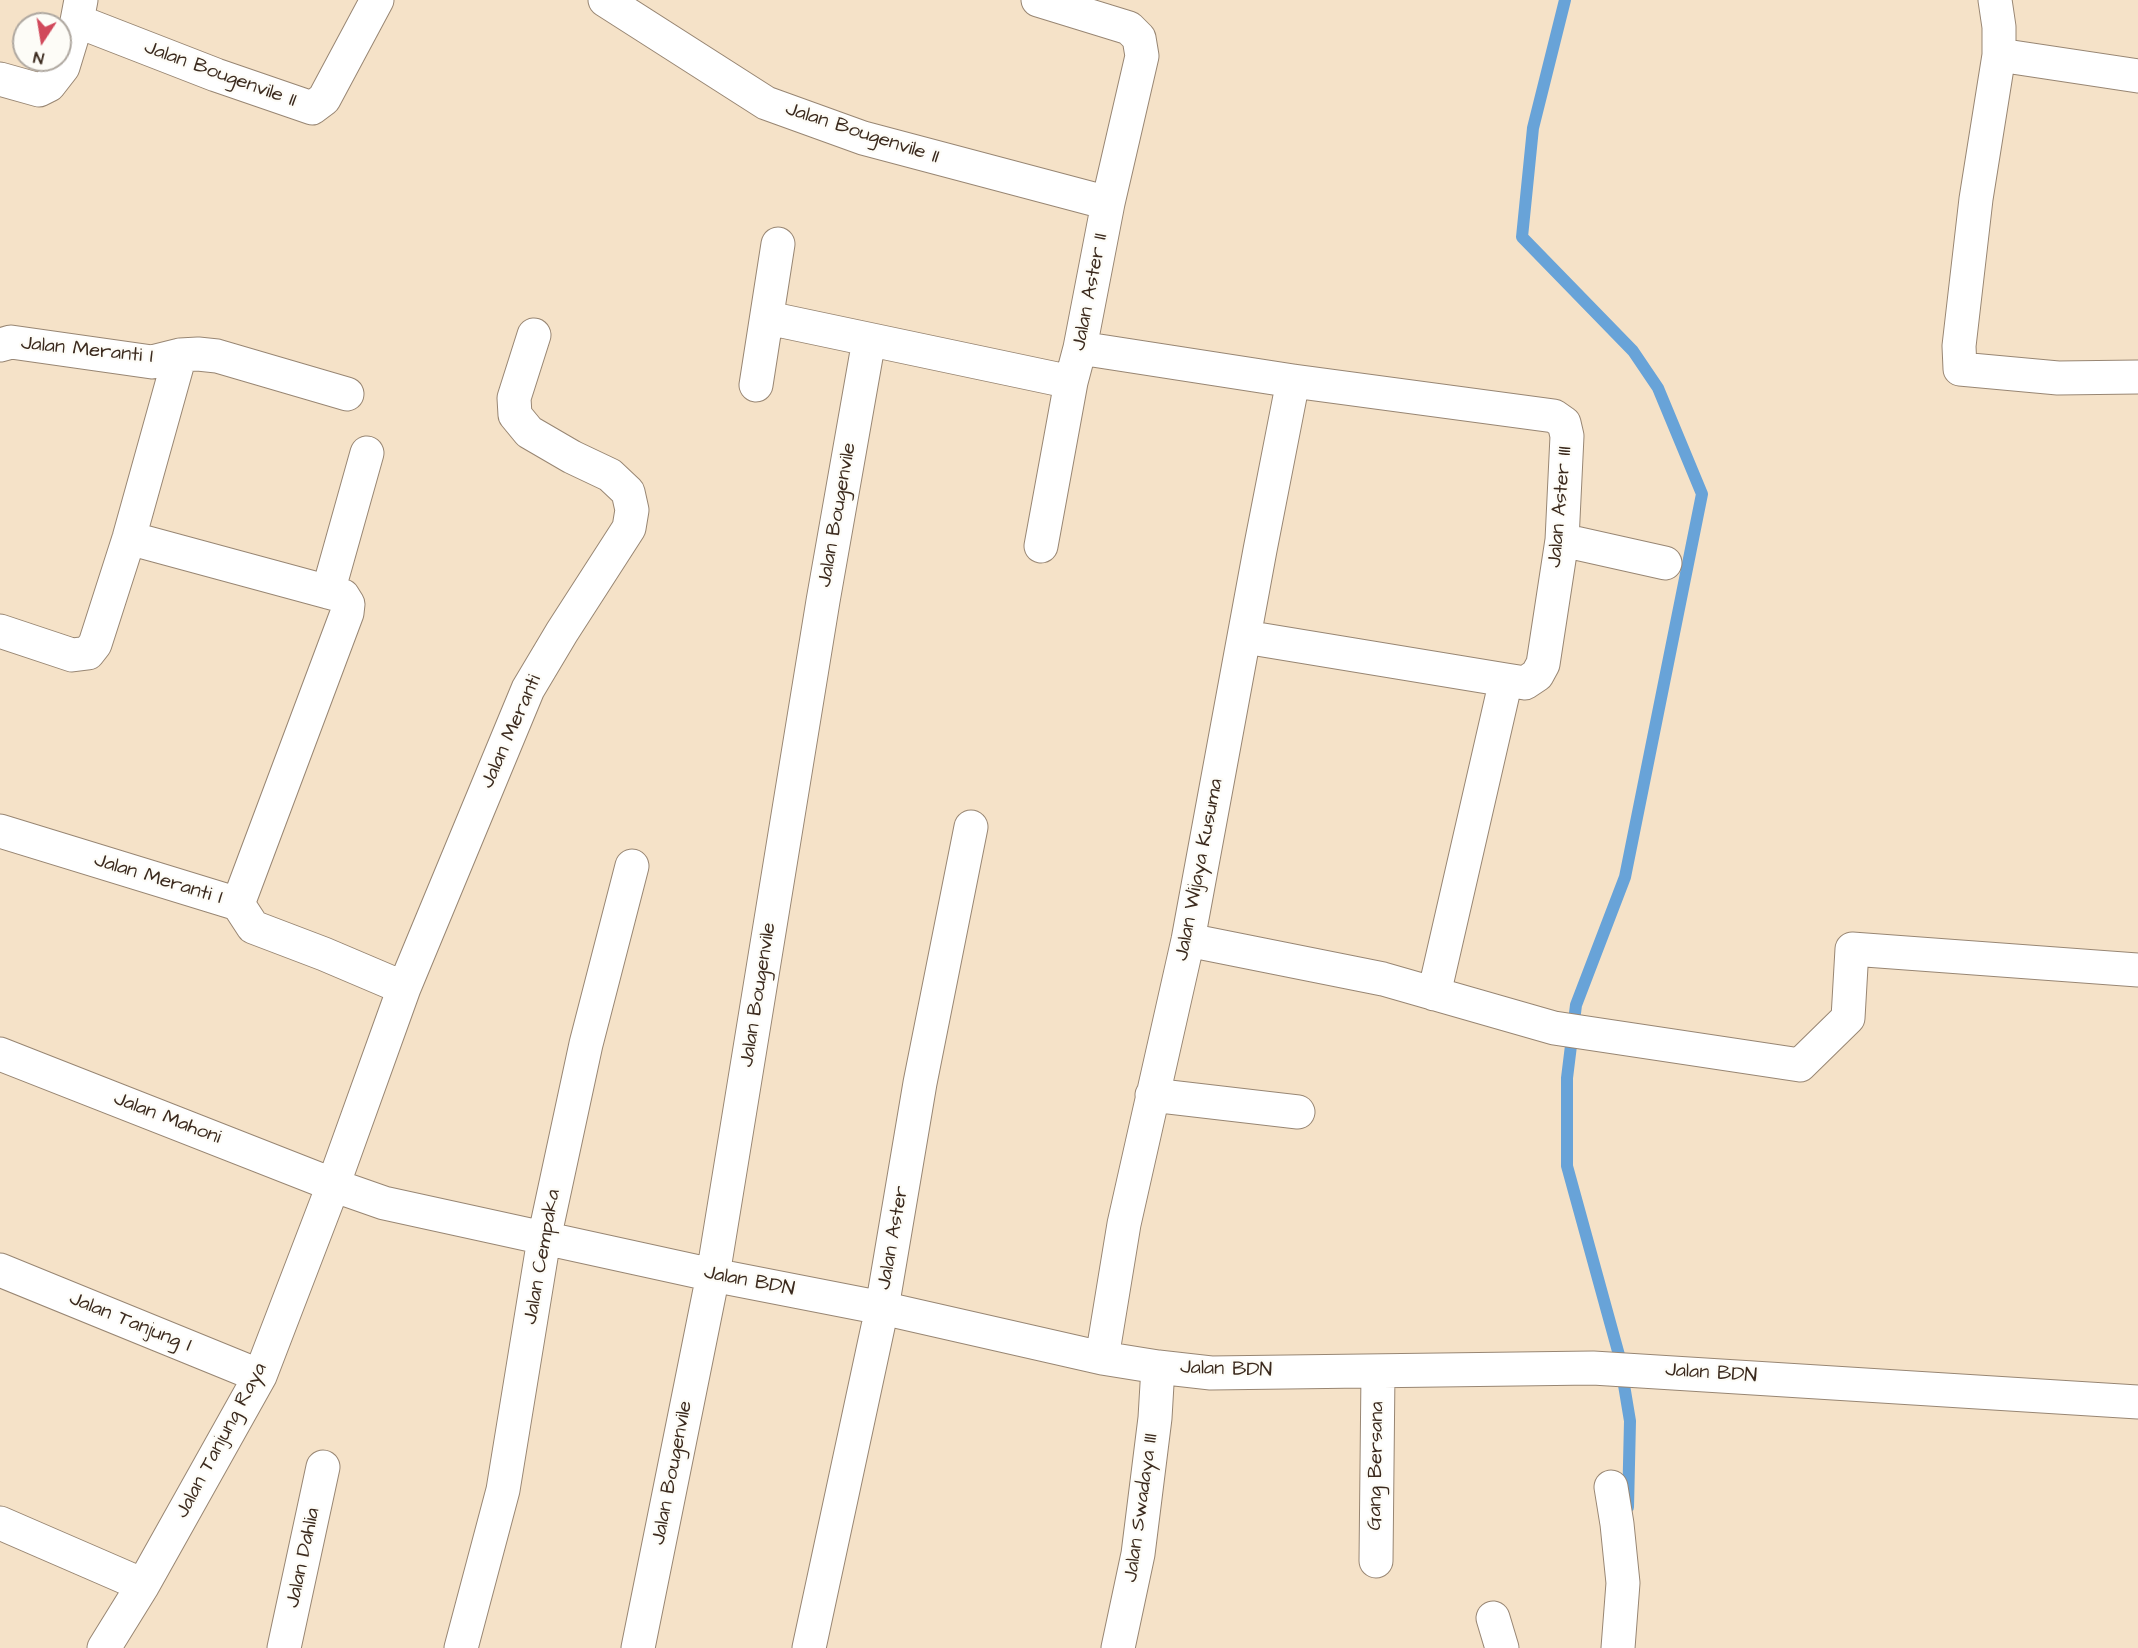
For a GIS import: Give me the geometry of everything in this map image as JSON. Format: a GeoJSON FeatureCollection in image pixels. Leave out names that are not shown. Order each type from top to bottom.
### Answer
{"type":"FeatureCollection","features":[{"type":"Feature","properties":{"kind":"street","name":"Jalan Bougenvile II"},"geometry":{"type":"LineString","coordinates":[[79,11],[216,75],[312,108],[324,99],[377,0]]}},
{"type":"Feature","properties":{"kind":"street","name":"Jalan Bougenvile II"},"geometry":{"type":"LineString","coordinates":[[605,0],[766,103],[863,138],[1108,203]]}},
{"type":"Feature","properties":{"kind":"street","name":"Jalan Aster II"},"geometry":{"type":"LineString","coordinates":[[1038,0],[1129,28],[1139,38],[1142,56],[1108,203],[1080,348],[1071,382],[1041,546]]}},
{"type":"Feature","properties":{"kind":"street"},"geometry":{"type":"LineString","coordinates":[[1995,0],[1999,27],[1999,55],[1976,199],[1959,346],[1960,369],[2029,377],[2138,377]]}},
{"type":"Feature","properties":{"kind":"street"},"geometry":{"type":"LineString","coordinates":[[0,79],[39,90],[49,85],[63,67],[79,11]]}},
{"type":"Feature","properties":{"kind":"street"},"geometry":{"type":"LineString","coordinates":[[1999,55],[2138,76]]}},
{"type":"Feature","properties":{"kind":"street"},"geometry":{"type":"LineString","coordinates":[[756,385],[778,244]]}},
{"type":"Feature","properties":{"kind":"street"},"geometry":{"type":"LineString","coordinates":[[768,318],[1071,382]]}},
{"type":"Feature","properties":{"kind":"street","name":"Jalan Meranti"},"geometry":{"type":"LineString","coordinates":[[332,1187],[404,988],[528,689],[629,528],[632,510],[628,492],[610,475],[529,432],[515,415],[514,398],[534,335]]}},
{"type":"Feature","properties":{"kind":"street","name":"Jalan Bougenvile"},"geometry":{"type":"LineString","coordinates":[[638,1648],[713,1275],[869,340]]}},
{"type":"Feature","properties":{"kind":"street","name":"Jalan Meranti I"},"geometry":{"type":"LineString","coordinates":[[0,345],[11,342],[152,362],[198,354],[217,356],[347,394]]}},
{"type":"Feature","properties":{"kind":"street","name":"Jalan Aster III"},"geometry":{"type":"LineString","coordinates":[[1080,348],[1293,381],[1554,416],[1564,423],[1567,436],[1562,540],[1543,664],[1537,675],[1525,682],[1506,681],[1245,637]]}},
{"type":"Feature","properties":{"kind":"street"},"geometry":{"type":"LineString","coordinates":[[0,631],[72,655],[87,653],[95,644],[129,538],[180,356]]}},
{"type":"Feature","properties":{"kind":"street","name":"Jalan Wijaya Kusuma"},"geometry":{"type":"LineString","coordinates":[[1102,1358],[1124,1224],[1188,940],[1293,381]]}},
{"type":"Feature","properties":{"kind":"street"},"geometry":{"type":"LineString","coordinates":[[328,592],[367,453]]}},
{"type":"Feature","properties":{"kind":"street"},"geometry":{"type":"LineString","coordinates":[[129,538],[343,596],[348,604],[347,613],[238,904]]}},
{"type":"Feature","properties":{"kind":"street"},"geometry":{"type":"LineString","coordinates":[[1562,540],[1665,563]]}},
{"type":"Feature","properties":{"kind":"street"},"geometry":{"type":"LineString","coordinates":[[1434,994],[1506,681]]}},
{"type":"Feature","properties":{"kind":"street","name":"Jalan Aster"},"geometry":{"type":"LineString","coordinates":[[809,1648],[882,1308],[921,1083],[971,827]]}},
{"type":"Feature","properties":{"kind":"street","name":"Jalan Meranti I"},"geometry":{"type":"LineString","coordinates":[[0,831],[238,904],[253,927],[404,988]]}},
{"type":"Feature","properties":{"kind":"street","name":"Jalan Cempaka"},"geometry":{"type":"LineString","coordinates":[[461,1648],[503,1490],[544,1239],[586,1044],[632,867]]}},
{"type":"Feature","properties":{"kind":"street"},"geometry":{"type":"LineString","coordinates":[[1188,940],[1383,980],[1554,1028],[1800,1065],[1848,1018],[1852,949],[2138,970]]}},
{"type":"Feature","properties":{"kind":"street","name":"Jalan Mahoni"},"geometry":{"type":"LineString","coordinates":[[0,1054],[332,1187]]}},
{"type":"Feature","properties":{"kind":"street"},"geometry":{"type":"LineString","coordinates":[[1152,1095],[1298,1112]]}},
{"type":"Feature","properties":{"kind":"street","name":"Jalan BDN"},"geometry":{"type":"LineString","coordinates":[[332,1187],[384,1203],[544,1239],[882,1308],[1102,1358],[1158,1367],[1211,1373],[1593,1368],[2138,1402]]}},
{"type":"Feature","properties":{"kind":"street","name":"Jalan Tanjung Raya"},"geometry":{"type":"LineString","coordinates":[[104,1648],[143,1585],[260,1377],[332,1187]]}},
{"type":"Feature","properties":{"kind":"street","name":"Jalan Tanjung I"},"geometry":{"type":"LineString","coordinates":[[0,1270],[260,1377]]}},
{"type":"Feature","properties":{"kind":"street","name":"Jalan Swadaya III"},"geometry":{"type":"LineString","coordinates":[[1118,1648],[1138,1554],[1155,1418],[1158,1367]]}},
{"type":"Feature","properties":{"kind":"street","name":"Gang Bersana"},"geometry":{"type":"LineString","coordinates":[[1376,1561],[1378,1372]]}},
{"type":"Feature","properties":{"kind":"street","name":"Jalan Dahlia"},"geometry":{"type":"LineString","coordinates":[[284,1648],[323,1467]]}},
{"type":"Feature","properties":{"kind":"street"},"geometry":{"type":"LineString","coordinates":[[1611,1487],[1623,1583],[1618,1648]]}},
{"type":"Feature","properties":{"kind":"street"},"geometry":{"type":"LineString","coordinates":[[0,1523],[143,1585]]}},
{"type":"Feature","properties":{"kind":"waterway"},"geometry":{"type":"LineString","coordinates":[[1565,0],[1533,128],[1522,237],[1633,351],[1658,388],[1702,494],[1625,877],[1576,1005],[1567,1078],[1567,1166],[1619,1355],[1630,1421],[1628,1507]]}}]}
